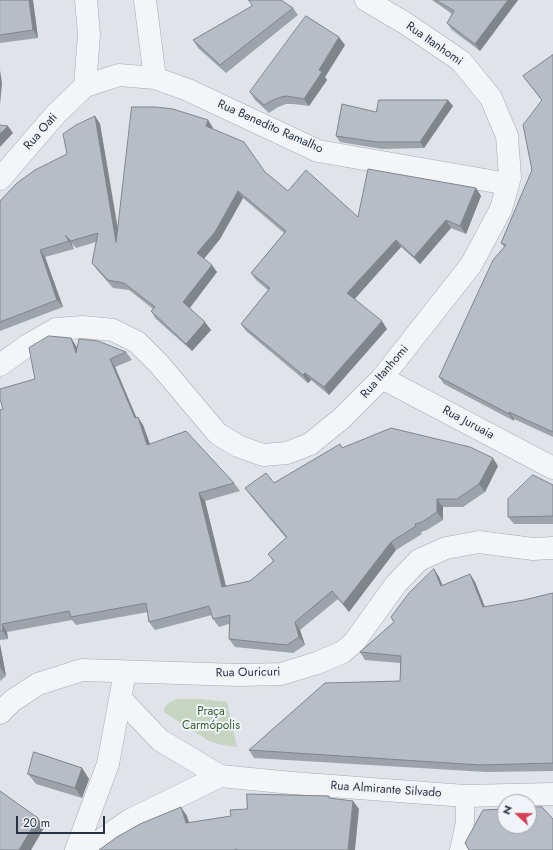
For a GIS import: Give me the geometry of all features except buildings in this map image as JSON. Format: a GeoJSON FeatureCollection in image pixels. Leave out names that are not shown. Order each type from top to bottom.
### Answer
{"type":"FeatureCollection","features":[{"type":"Feature","properties":{"kind":"street"},"geometry":{"type":"LineString","coordinates":[[85,86],[89,34],[86,0]]}},
{"type":"Feature","properties":{"kind":"street"},"geometry":{"type":"LineString","coordinates":[[145,0],[155,78]]}},
{"type":"Feature","properties":{"kind":"street","name":"Rua Itanhomi"},"geometry":{"type":"LineString","coordinates":[[0,365],[28,345],[56,329],[83,327],[113,330],[137,342],[159,364],[218,434],[238,446],[263,455],[286,453],[310,444],[341,420],[382,378],[471,265],[501,210],[510,177],[507,136],[491,98],[461,61],[366,0]]}},
{"type":"Feature","properties":{"kind":"street","name":"Rua Benedito Ramalho"},"geometry":{"type":"LineString","coordinates":[[85,86],[119,74],[155,78],[188,90],[318,151],[508,184]]}},
{"type":"Feature","properties":{"kind":"street","name":"Rua Oati"},"geometry":{"type":"LineString","coordinates":[[0,179],[55,115],[85,86]]}},
{"type":"Feature","properties":{"kind":"street","name":"Rua Juruaia"},"geometry":{"type":"LineString","coordinates":[[382,378],[553,468]]}},
{"type":"Feature","properties":{"kind":"street","name":"Rua Ouricuri"},"geometry":{"type":"LineString","coordinates":[[0,713],[12,701],[38,684],[82,670],[281,674],[317,663],[343,652],[355,641],[396,584],[419,560],[446,548],[479,542],[533,549],[553,548]]}},
{"type":"Feature","properties":{"kind":"street"},"geometry":{"type":"LineString","coordinates":[[76,850],[108,764],[125,672]]}},
{"type":"Feature","properties":{"kind":"street","name":"Rua Almirante Silvado"},"geometry":{"type":"LineString","coordinates":[[121,699],[160,740],[220,776],[465,796],[553,794]]}},
{"type":"Feature","properties":{"kind":"street"},"geometry":{"type":"LineString","coordinates":[[87,850],[130,820],[220,776]]}},
{"type":"Feature","properties":{"kind":"lane"},"geometry":{"type":"LineString","coordinates":[[459,850],[464,822],[465,796]]}},
{"type":"Feature","properties":{"kind":"green space","name":"Praça Carmópolis"},"geometry":{"type":"Polygon","coordinates":[[[177,699],[201,699],[227,702],[237,747],[209,741],[164,712],[166,705],[177,699]]]}}]}
